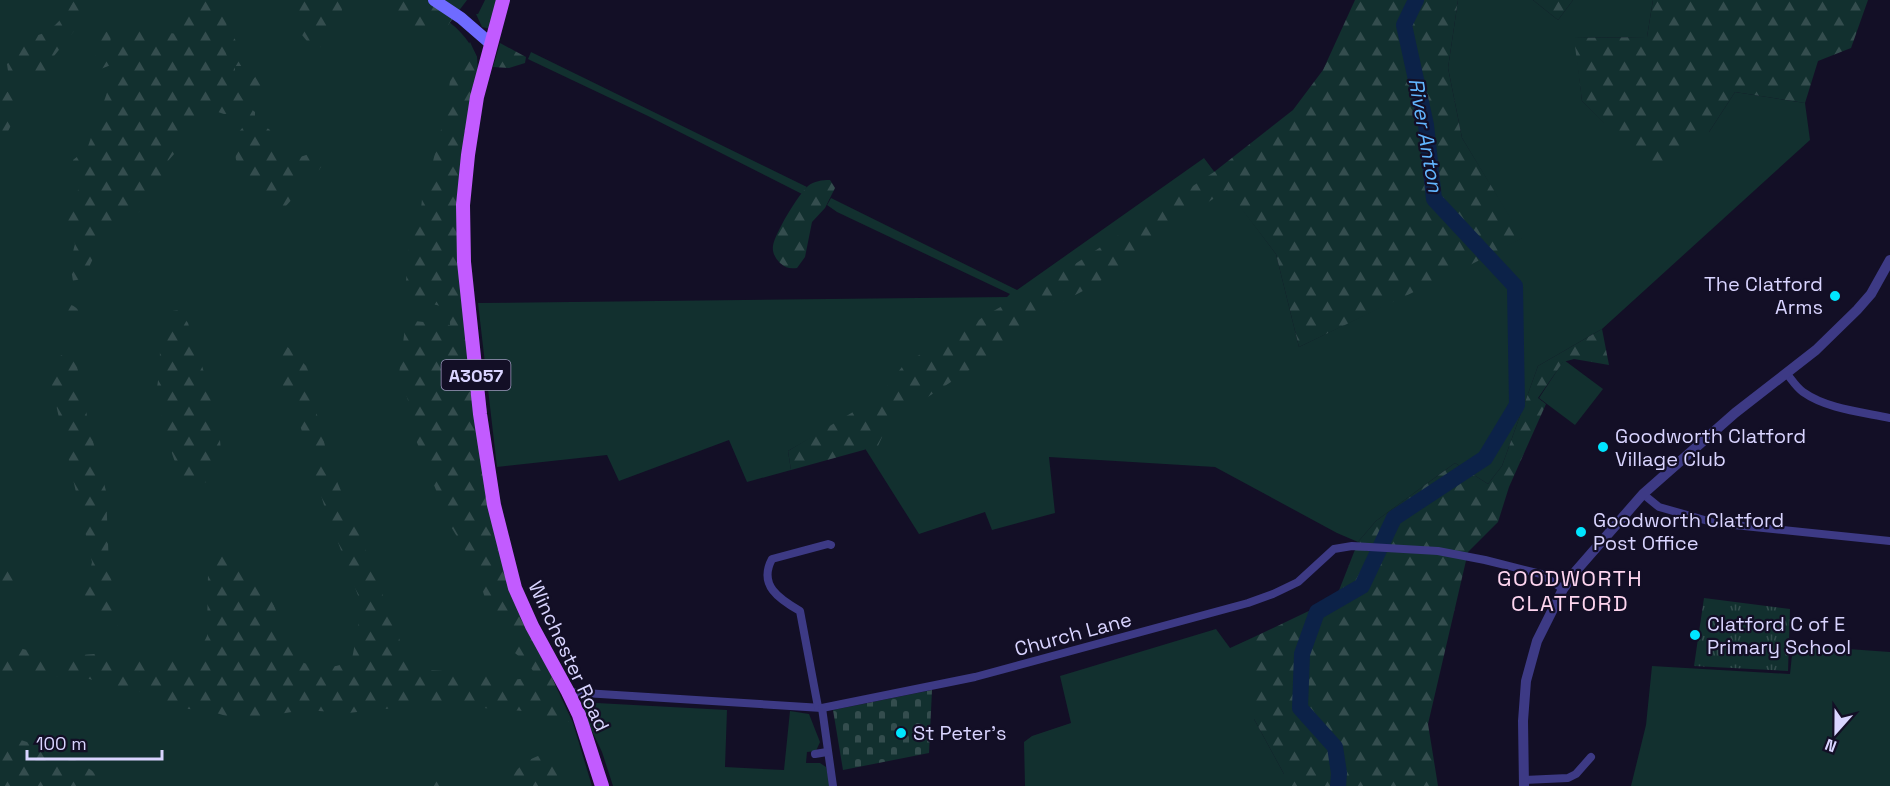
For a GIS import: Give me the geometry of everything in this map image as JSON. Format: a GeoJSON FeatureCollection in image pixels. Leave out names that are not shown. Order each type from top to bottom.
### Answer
{"type":"FeatureCollection","features":[{"type":"Feature","properties":{"kind":"main road"},"geometry":{"type":"LineString","coordinates":[[434,0],[461,18],[491,44]]}},
{"type":"Feature","properties":{"kind":"main road","name":"A3057"},"geometry":{"type":"LineString","coordinates":[[491,44],[502,0]]}},
{"type":"Feature","properties":{"kind":"main road","name":"Winchester Road"},"geometry":{"type":"LineString","coordinates":[[491,44],[474,116],[463,205],[464,262],[480,414],[494,505],[515,588],[532,626],[579,715],[602,786]]}},
{"type":"Feature","properties":{"kind":"street"},"geometry":{"type":"LineString","coordinates":[[1591,757],[1576,774],[1568,778],[1524,783],[1523,721],[1526,681],[1538,641],[1563,589],[1643,494],[1735,413],[1787,374],[1857,310],[1871,294],[1890,260]]}},
{"type":"Feature","properties":{"kind":"street"},"geometry":{"type":"LineString","coordinates":[[1787,374],[1798,387],[1812,397],[1856,411],[1890,417]]}},
{"type":"Feature","properties":{"kind":"street"},"geometry":{"type":"LineString","coordinates":[[1643,494],[1659,507],[1715,523],[1890,541]]}},
{"type":"Feature","properties":{"kind":"street"},"geometry":{"type":"LineString","coordinates":[[831,545],[772,559],[766,569],[770,587],[784,602],[800,611],[833,786]]}},
{"type":"Feature","properties":{"kind":"street","name":"Church Lane"},"geometry":{"type":"LineString","coordinates":[[568,693],[820,708],[975,677],[1248,603],[1298,582],[1334,549],[1352,546],[1438,551],[1514,566],[1541,574],[1563,589]]}},
{"type":"Feature","properties":{"kind":"street"},"geometry":{"type":"LineString","coordinates":[[815,754],[827,752]]}},
{"type":"Feature","properties":{"kind":"green space"},"geometry":{"type":"Polygon","coordinates":[[[0,0],[415,0],[459,30],[477,57],[451,204],[502,586],[573,723],[592,786],[0,786],[0,0]]]}},
{"type":"Feature","properties":{"kind":"green space"},"geometry":{"type":"Polygon","coordinates":[[[74,0],[96,0],[90,11],[72,24],[74,31],[54,56],[50,69],[29,74],[8,71],[7,64],[26,43],[55,25],[74,0]]]}},
{"type":"Feature","properties":{"kind":"green space"},"geometry":{"type":"Polygon","coordinates":[[[208,0],[214,10],[227,20],[226,32],[235,39],[236,43],[228,49],[227,56],[243,63],[244,66],[235,66],[235,71],[253,79],[261,74],[268,92],[248,98],[245,89],[239,87],[238,92],[246,105],[255,112],[253,118],[241,113],[224,114],[209,109],[198,126],[184,137],[181,146],[168,161],[163,183],[149,194],[140,211],[128,221],[99,229],[96,233],[99,246],[90,265],[88,277],[73,281],[70,263],[75,244],[65,219],[79,188],[80,177],[73,160],[87,149],[108,90],[121,69],[121,64],[116,63],[93,72],[87,69],[97,53],[102,31],[109,32],[110,44],[117,49],[122,43],[129,44],[133,28],[140,25],[159,32],[180,34],[184,27],[179,13],[184,2],[208,0]]]}},
{"type":"Feature","properties":{"kind":"green space"},"geometry":{"type":"Polygon","coordinates":[[[284,0],[340,0],[342,15],[340,22],[332,35],[315,51],[298,30],[284,0]]]}},
{"type":"Feature","properties":{"kind":"green space"},"geometry":{"type":"Polygon","coordinates":[[[369,0],[467,0],[445,29],[425,31],[401,25],[369,0]]]}},
{"type":"Feature","properties":{"kind":"green space"},"geometry":{"type":"Polygon","coordinates":[[[485,0],[498,0],[490,29],[482,27],[476,14],[485,0]]]}},
{"type":"Feature","properties":{"kind":"green space"},"geometry":{"type":"Polygon","coordinates":[[[1355,0],[1458,0],[1448,68],[1462,138],[1523,238],[1299,347],[1276,254],[1227,190],[1151,239],[1098,283],[1062,302],[971,369],[900,415],[887,426],[878,446],[791,470],[788,451],[878,397],[902,367],[919,355],[938,350],[983,317],[1072,266],[1214,172],[1293,110],[1323,70],[1355,0]]]}},
{"type":"Feature","properties":{"kind":"green space"},"geometry":{"type":"Polygon","coordinates":[[[1458,0],[1533,0],[1558,20],[1573,0],[1653,0],[1647,37],[1575,38],[1582,101],[1604,123],[1709,132],[1735,92],[1805,103],[1810,140],[1602,329],[1538,366],[1502,466],[1488,484],[1455,463],[1376,521],[1358,542],[1215,467],[1049,457],[1055,513],[992,530],[985,512],[919,534],[866,450],[862,409],[788,451],[791,470],[747,482],[729,440],[619,481],[607,455],[497,467],[478,303],[1007,297],[1010,294],[837,212],[827,205],[831,198],[1017,290],[1204,158],[1276,254],[1299,347],[1522,238],[1462,138],[1448,68],[1458,0]]]}},
{"type":"Feature","properties":{"kind":"green space"},"geometry":{"type":"Polygon","coordinates":[[[1533,0],[1573,0],[1558,20],[1533,0]]]}},
{"type":"Feature","properties":{"kind":"green space"},"geometry":{"type":"Polygon","coordinates":[[[1653,0],[1868,0],[1851,48],[1818,61],[1805,103],[1735,92],[1709,132],[1682,157],[1650,166],[1626,146],[1582,101],[1574,38],[1647,37],[1653,0]]]}},
{"type":"Feature","properties":{"kind":"green space"},"geometry":{"type":"Polygon","coordinates":[[[470,42],[477,57],[478,73],[465,130],[458,190],[509,585],[573,723],[523,711],[430,704],[348,713],[305,710],[259,717],[226,716],[210,711],[179,708],[138,691],[81,677],[0,672],[0,647],[19,648],[55,657],[94,654],[164,661],[175,658],[201,659],[201,648],[207,636],[208,574],[222,556],[238,559],[258,574],[271,596],[288,639],[304,663],[329,667],[352,659],[362,606],[324,505],[300,425],[278,371],[276,350],[283,344],[292,350],[306,366],[313,382],[315,407],[330,465],[361,538],[405,654],[420,669],[516,679],[535,674],[529,665],[515,653],[508,637],[487,605],[476,568],[450,525],[416,440],[409,403],[399,374],[406,320],[450,325],[449,308],[407,298],[405,292],[409,248],[447,106],[450,80],[470,42]]]}},
{"type":"Feature","properties":{"kind":"green space"},"geometry":{"type":"Polygon","coordinates":[[[500,43],[526,57],[525,63],[509,68],[493,67],[500,43]]]}},
{"type":"Feature","properties":{"kind":"green space"},"geometry":{"type":"Polygon","coordinates":[[[531,52],[807,187],[802,194],[648,116],[528,59],[531,52]]]}},
{"type":"Feature","properties":{"kind":"green space"},"geometry":{"type":"Polygon","coordinates":[[[32,89],[31,95],[13,121],[0,148],[0,96],[9,91],[32,89]]]}},
{"type":"Feature","properties":{"kind":"green space"},"geometry":{"type":"Polygon","coordinates":[[[253,124],[269,129],[274,136],[272,143],[288,153],[300,157],[321,150],[327,158],[319,170],[307,172],[302,183],[298,185],[283,182],[284,190],[293,194],[294,197],[285,207],[265,198],[258,189],[247,184],[243,169],[236,160],[237,134],[244,126],[253,124]]]}},
{"type":"Feature","properties":{"kind":"green space"},"geometry":{"type":"Polygon","coordinates":[[[830,180],[835,188],[825,208],[812,222],[805,257],[797,268],[784,266],[776,258],[773,249],[782,224],[808,186],[818,181],[830,180]]]}},
{"type":"Feature","properties":{"kind":"green space"},"geometry":{"type":"Polygon","coordinates":[[[71,305],[78,309],[80,316],[73,329],[68,327],[65,320],[67,308],[71,305]]]}},
{"type":"Feature","properties":{"kind":"green space"},"geometry":{"type":"Polygon","coordinates":[[[178,310],[188,323],[217,420],[221,458],[218,472],[208,482],[190,482],[185,479],[176,465],[157,398],[162,327],[167,312],[178,310]]]}},
{"type":"Feature","properties":{"kind":"green space"},"geometry":{"type":"Polygon","coordinates":[[[1602,329],[1609,365],[1574,359],[1563,362],[1538,398],[1546,404],[1509,487],[1498,522],[1468,552],[1428,724],[1438,786],[1284,786],[1284,774],[1254,719],[1254,637],[1336,598],[1358,542],[1376,521],[1455,463],[1488,484],[1502,466],[1538,366],[1602,329]]]}},
{"type":"Feature","properties":{"kind":"green space"},"geometry":{"type":"Polygon","coordinates":[[[65,353],[76,361],[89,426],[106,491],[109,569],[117,604],[118,628],[109,630],[100,627],[87,609],[85,594],[92,562],[52,387],[52,375],[57,358],[65,353]]]}},
{"type":"Feature","properties":{"kind":"green space"},"geometry":{"type":"Polygon","coordinates":[[[1564,360],[1603,389],[1575,425],[1539,398],[1564,360]]]}},
{"type":"Feature","properties":{"kind":"green space"},"geometry":{"type":"Polygon","coordinates":[[[0,553],[14,571],[15,581],[9,592],[0,591],[0,553]]]}},
{"type":"Feature","properties":{"kind":"green space"},"geometry":{"type":"Polygon","coordinates":[[[1704,598],[1790,609],[1788,671],[1694,666],[1704,598]]]}},
{"type":"Feature","properties":{"kind":"green space"},"geometry":{"type":"Polygon","coordinates":[[[1216,629],[1230,648],[1254,637],[1254,719],[1284,774],[1284,786],[1025,786],[1024,742],[1032,736],[1071,723],[1060,676],[1216,629]]]}},
{"type":"Feature","properties":{"kind":"green space"},"geometry":{"type":"Polygon","coordinates":[[[1793,645],[1890,652],[1890,786],[1631,786],[1646,725],[1652,666],[1790,674],[1793,645]]]}},
{"type":"Feature","properties":{"kind":"green space"},"geometry":{"type":"Polygon","coordinates":[[[932,690],[929,753],[843,770],[833,710],[932,690]]]}},
{"type":"Feature","properties":{"kind":"green space"},"geometry":{"type":"Polygon","coordinates":[[[578,702],[727,710],[725,767],[784,770],[790,711],[809,714],[820,742],[816,751],[807,752],[806,763],[820,763],[826,767],[831,786],[613,786],[602,752],[578,702]]]}},
{"type":"Feature","properties":{"kind":"green space"},"geometry":{"type":"Polygon","coordinates":[[[0,734],[56,751],[83,764],[102,781],[101,786],[0,786],[0,734]]]}},
{"type":"Feature","properties":{"kind":"green space"},"geometry":{"type":"Polygon","coordinates":[[[538,756],[549,757],[556,762],[558,774],[552,786],[505,786],[519,768],[538,756]]]}},
{"type":"Feature","properties":{"kind":"green space"},"geometry":{"type":"Polygon","coordinates":[[[435,778],[451,779],[465,786],[406,786],[414,780],[422,783],[435,778]]]}},
{"type":"Feature","properties":{"kind":"waterway","name":"River Anton"},"geometry":{"type":"LineString","coordinates":[[1338,786],[1339,773],[1335,747],[1300,708],[1302,654],[1317,612],[1362,586],[1394,518],[1485,458],[1517,405],[1515,286],[1434,199],[1426,125],[1404,25],[1416,0]]}},
{"type":"Feature","properties":{"kind":"place","name":"The Clatford Arms"},"geometry":{"type":"Point","coordinates":[1835,296]}},
{"type":"Feature","properties":{"kind":"place","name":"Goodworth Clatford Village Club"},"geometry":{"type":"Point","coordinates":[1603,447]}},
{"type":"Feature","properties":{"kind":"place","name":"Goodworth Clatford Post Office"},"geometry":{"type":"Point","coordinates":[1581,532]}},
{"type":"Feature","properties":{"kind":"place","name":"Clatford C of E Primary School"},"geometry":{"type":"Point","coordinates":[1695,635]}},
{"type":"Feature","properties":{"kind":"place","name":"St Peter's"},"geometry":{"type":"Point","coordinates":[901,733]}},
{"type":"Feature","properties":{"kind":"district","name":"GOODWORTH CLATFORD"},"geometry":{"type":"Point","coordinates":[1570,590]}}]}
